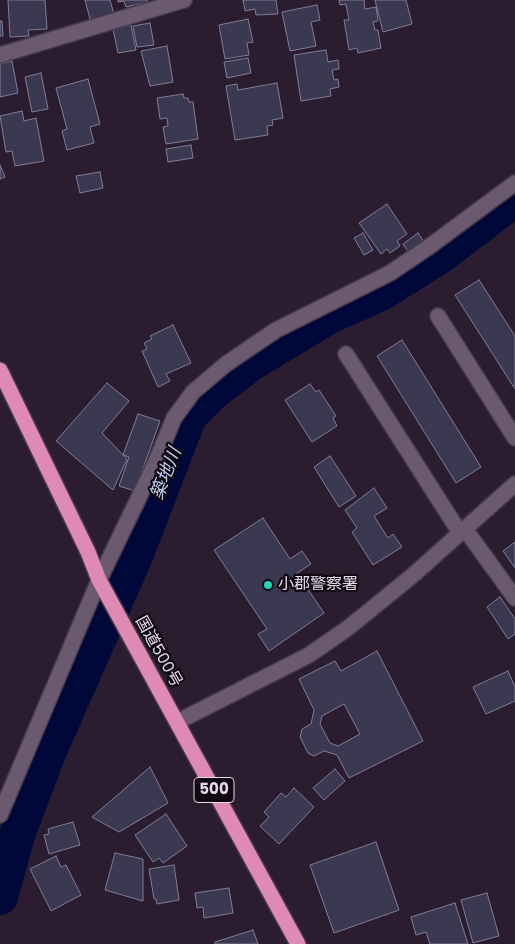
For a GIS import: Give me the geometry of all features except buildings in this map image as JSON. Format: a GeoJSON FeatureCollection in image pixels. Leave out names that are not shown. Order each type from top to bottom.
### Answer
{"type":"FeatureCollection","features":[{"type":"Feature","properties":{"kind":"highway","name":"国道500号"},"geometry":{"type":"LineString","coordinates":[[0,370],[88,552],[99,580],[298,944]]}},
{"type":"Feature","properties":{"kind":"street"},"geometry":{"type":"LineString","coordinates":[[0,55],[184,0]]}},
{"type":"Feature","properties":{"kind":"street"},"geometry":{"type":"LineString","coordinates":[[0,815],[99,580],[154,466],[174,418],[193,392],[226,364],[276,330],[390,273],[515,183]]}},
{"type":"Feature","properties":{"kind":"street"},"geometry":{"type":"LineString","coordinates":[[438,316],[515,438]]}},
{"type":"Feature","properties":{"kind":"street"},"geometry":{"type":"LineString","coordinates":[[346,354],[462,531],[515,598]]}},
{"type":"Feature","properties":{"kind":"street"},"geometry":{"type":"LineString","coordinates":[[177,722],[310,655],[369,611],[515,484]]}},
{"type":"Feature","properties":{"kind":"waterway","name":"築地川"},"geometry":{"type":"LineString","coordinates":[[0,897],[17,835],[48,753],[135,556],[189,416],[212,393],[253,362],[329,316],[381,293],[440,256],[515,199]]}},
{"type":"Feature","properties":{"kind":"place","name":"小郡警察署"},"geometry":{"type":"Point","coordinates":[268,585]}}]}
